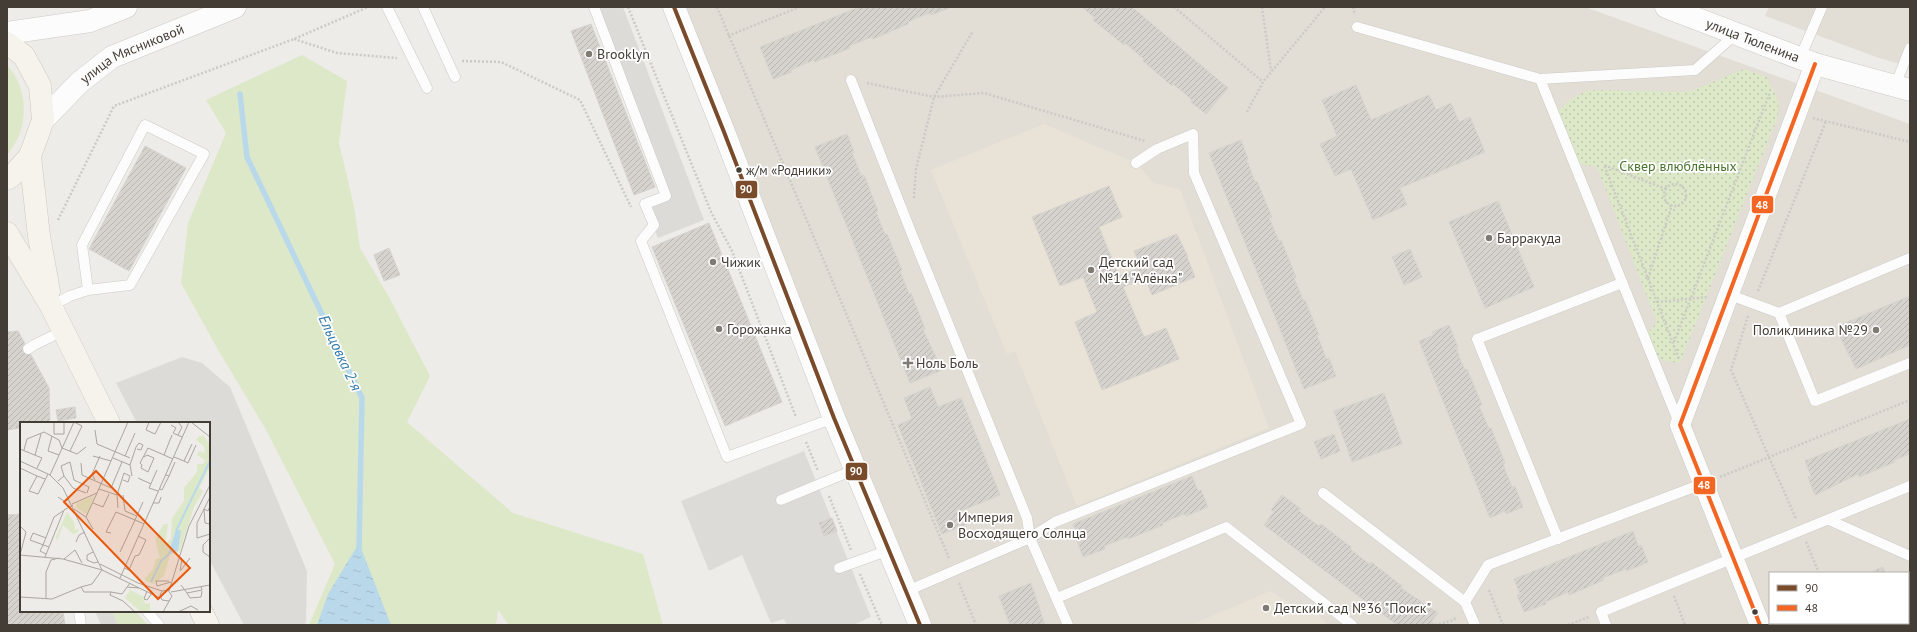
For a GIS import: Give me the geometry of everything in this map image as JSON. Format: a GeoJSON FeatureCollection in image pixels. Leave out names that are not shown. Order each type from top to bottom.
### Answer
{"type":"FeatureCollection","features":[{"type":"Feature","properties":{"kind":"main road"},"geometry":{"type":"LineString","coordinates":[[7,42],[24,56],[40,86],[43,120],[30,156],[14,174],[7,179]]}},
{"type":"Feature","properties":{"kind":"main road"},"geometry":{"type":"LineString","coordinates":[[30,156],[39,236],[51,306]]}},
{"type":"Feature","properties":{"kind":"main road"},"geometry":{"type":"LineString","coordinates":[[7,233],[51,306],[108,422]]}},
{"type":"Feature","properties":{"kind":"main road"},"geometry":{"type":"LineString","coordinates":[[202,612],[208,625]]}},
{"type":"Feature","properties":{"kind":"street"},"geometry":{"type":"LineString","coordinates":[[7,33],[90,21],[125,7]]}},
{"type":"Feature","properties":{"kind":"street","name":"улица Мясниковой"},"geometry":{"type":"LineString","coordinates":[[43,120],[80,82],[112,58],[235,7]]}},
{"type":"Feature","properties":{"kind":"street"},"geometry":{"type":"LineString","coordinates":[[674,7],[746,188],[834,418],[920,625]]}},
{"type":"Feature","properties":{"kind":"street","name":"улица Тюленина"},"geometry":{"type":"LineString","coordinates":[[1666,7],[1808,61],[1902,88]]}},
{"type":"Feature","properties":{"kind":"street"},"geometry":{"type":"LineString","coordinates":[[1760,625],[1702,484],[1680,425],[1730,295],[1796,113],[1808,61]]}},
{"type":"Feature","properties":{"kind":"lane"},"geometry":{"type":"LineString","coordinates":[[387,7],[427,88]]}},
{"type":"Feature","properties":{"kind":"lane"},"geometry":{"type":"LineString","coordinates":[[423,7],[455,77]]}},
{"type":"Feature","properties":{"kind":"lane"},"geometry":{"type":"LineString","coordinates":[[594,7],[666,196],[645,204],[654,225],[641,241],[727,457],[834,418]]}},
{"type":"Feature","properties":{"kind":"lane"},"geometry":{"type":"LineString","coordinates":[[1808,61],[1822,7]]}},
{"type":"Feature","properties":{"kind":"lane"},"geometry":{"type":"LineString","coordinates":[[1357,27],[1540,79],[1695,70],[1737,33]]}},
{"type":"Feature","properties":{"kind":"lane"},"geometry":{"type":"LineString","coordinates":[[1902,88],[1910,48]]}},
{"type":"Feature","properties":{"kind":"lane"},"geometry":{"type":"LineString","coordinates":[[1540,79],[1680,425]]}},
{"type":"Feature","properties":{"kind":"lane"},"geometry":{"type":"LineString","coordinates":[[851,80],[1027,518],[1030,538],[1068,625]]}},
{"type":"Feature","properties":{"kind":"lane"},"geometry":{"type":"LineString","coordinates":[[51,306],[70,296],[88,290],[130,284],[204,154],[145,125],[82,246],[88,290]]}},
{"type":"Feature","properties":{"kind":"lane"},"geometry":{"type":"LineString","coordinates":[[907,591],[955,572],[1030,538],[1055,522],[1234,447],[1300,424],[1194,173],[1193,134],[1157,149],[1136,163]]}},
{"type":"Feature","properties":{"kind":"lane"},"geometry":{"type":"LineString","coordinates":[[1730,295],[1779,313],[1910,258]]}},
{"type":"Feature","properties":{"kind":"lane"},"geometry":{"type":"LineString","coordinates":[[1558,539],[1477,338],[1622,283]]}},
{"type":"Feature","properties":{"kind":"lane"},"geometry":{"type":"LineString","coordinates":[[1779,313],[1815,401],[1910,363]]}},
{"type":"Feature","properties":{"kind":"lane"},"geometry":{"type":"LineString","coordinates":[[28,349],[34,344],[63,331]]}},
{"type":"Feature","properties":{"kind":"lane"},"geometry":{"type":"LineString","coordinates":[[781,500],[856,469]]}},
{"type":"Feature","properties":{"kind":"lane"},"geometry":{"type":"LineString","coordinates":[[1465,602],[1488,565],[1702,484]]}},
{"type":"Feature","properties":{"kind":"lane"},"geometry":{"type":"LineString","coordinates":[[1606,625],[1601,612],[1910,486]]}},
{"type":"Feature","properties":{"kind":"lane"},"geometry":{"type":"LineString","coordinates":[[1323,493],[1465,602],[1475,625]]}},
{"type":"Feature","properties":{"kind":"lane"},"geometry":{"type":"LineString","coordinates":[[1829,520],[1910,556]]}},
{"type":"Feature","properties":{"kind":"lane"},"geometry":{"type":"LineString","coordinates":[[1057,598],[1226,527],[1352,625]]}},
{"type":"Feature","properties":{"kind":"lane"},"geometry":{"type":"LineString","coordinates":[[839,568],[889,550]]}},
{"type":"Feature","properties":{"kind":"lane"},"geometry":{"type":"LineString","coordinates":[[79,612],[81,625]]}},
{"type":"Feature","properties":{"kind":"lane"},"geometry":{"type":"LineString","coordinates":[[148,612],[159,625]]}},
{"type":"Feature","properties":{"kind":"path"},"geometry":{"type":"LineString","coordinates":[[56,224],[114,106],[294,39],[368,7]]}},
{"type":"Feature","properties":{"kind":"path"},"geometry":{"type":"LineString","coordinates":[[628,7],[711,212],[732,251],[801,430],[881,624]]}},
{"type":"Feature","properties":{"kind":"path"},"geometry":{"type":"LineString","coordinates":[[717,7],[976,625]]}},
{"type":"Feature","properties":{"kind":"path"},"geometry":{"type":"LineString","coordinates":[[728,36],[799,7]]}},
{"type":"Feature","properties":{"kind":"path"},"geometry":{"type":"LineString","coordinates":[[1174,7],[1263,82]]}},
{"type":"Feature","properties":{"kind":"path"},"geometry":{"type":"LineString","coordinates":[[1262,7],[1271,72]]}},
{"type":"Feature","properties":{"kind":"path"},"geometry":{"type":"LineString","coordinates":[[1247,112],[1263,82],[1325,7]]}},
{"type":"Feature","properties":{"kind":"path"},"geometry":{"type":"LineString","coordinates":[[913,200],[916,169],[934,97],[973,31]]}},
{"type":"Feature","properties":{"kind":"path"},"geometry":{"type":"LineString","coordinates":[[294,39],[337,53],[412,59]]}},
{"type":"Feature","properties":{"kind":"path"},"geometry":{"type":"LineString","coordinates":[[448,60],[501,62],[580,100],[631,208],[645,204]]}},
{"type":"Feature","properties":{"kind":"path"},"geometry":{"type":"LineString","coordinates":[[851,80],[934,97],[984,93],[1142,139],[1157,149]]}},
{"type":"Feature","properties":{"kind":"path"},"geometry":{"type":"LineString","coordinates":[[1674,343],[1770,92]]}},
{"type":"Feature","properties":{"kind":"path"},"geometry":{"type":"LineString","coordinates":[[1796,113],[1910,142]]}},
{"type":"Feature","properties":{"kind":"path"},"geometry":{"type":"LineString","coordinates":[[1666,190],[1604,165],[1679,358]]}},
{"type":"Feature","properties":{"kind":"path"},"geometry":{"type":"LineString","coordinates":[[1671,184],[1678,184],[1684,188],[1686,192],[1683,202],[1672,205],[1665,197],[1666,190],[1671,184]]}},
{"type":"Feature","properties":{"kind":"path"},"geometry":{"type":"LineString","coordinates":[[1648,279],[1672,205]]}},
{"type":"Feature","properties":{"kind":"path"},"geometry":{"type":"LineString","coordinates":[[1657,302],[1730,295]]}},
{"type":"Feature","properties":{"kind":"path"},"geometry":{"type":"LineString","coordinates":[[1702,484],[1910,400]]}},
{"type":"Feature","properties":{"kind":"path"},"geometry":{"type":"LineString","coordinates":[[1482,575],[1503,625]]}},
{"type":"Feature","properties":{"kind":"path"},"geometry":{"type":"LineString","coordinates":[[1669,585],[1685,625]]}},
{"type":"Feature","properties":{"kind":"path"},"geometry":{"type":"LineString","coordinates":[[1452,625],[1465,602]]}},
{"type":"Feature","properties":{"kind":"path"},"geometry":{"type":"LineString","coordinates":[[1568,625],[1601,612]]}},
{"type":"Feature","properties":{"kind":"path"},"geometry":{"type":"LineString","coordinates":[[1435,625],[1454,620]]}},
{"type":"Feature","properties":{"kind":"shaded area"},"geometry":{"type":"Polygon","coordinates":[[[594,7],[623,7],[704,220],[658,238],[645,204],[666,196],[594,7]]]}},
{"type":"Feature","properties":{"kind":"shaded area"},"geometry":{"type":"Polygon","coordinates":[[[678,7],[1585,7],[1910,124],[1910,625],[929,625],[678,7]]]}},
{"type":"Feature","properties":{"kind":"shaded area"},"geometry":{"type":"Polygon","coordinates":[[[1769,7],[1910,7],[1910,67],[1879,58],[1765,16],[1769,7]]]}},
{"type":"Feature","properties":{"kind":"shaded area","name":"Детский сад №14 \"Алёнка\""},"geometry":{"type":"Polygon","coordinates":[[[1044,124],[1136,163],[1154,183],[1180,189],[1269,428],[1077,506],[1015,351],[1007,354],[931,170],[1044,124]]]}},
{"type":"Feature","properties":{"kind":"shaded area"},"geometry":{"type":"Polygon","coordinates":[[[182,357],[202,363],[230,387],[307,571],[306,622],[304,625],[244,625],[210,561],[210,422],[136,422],[116,383],[182,357]]]}},
{"type":"Feature","properties":{"kind":"shaded area"},"geometry":{"type":"Polygon","coordinates":[[[804,451],[871,617],[853,625],[787,625],[784,619],[771,623],[742,555],[709,571],[681,501],[804,451]]]}},
{"type":"Feature","properties":{"kind":"shaded area","name":"Детский сад №36 \"Поиск\""},"geometry":{"type":"Polygon","coordinates":[[[1270,591],[1298,608],[1314,610],[1328,625],[1191,625],[1270,591]]]}},
{"type":"Feature","properties":{"kind":"shaded area"},"geometry":{"type":"Polygon","coordinates":[[[95,612],[112,612],[118,625],[101,625],[95,612]]]}},
{"type":"Feature","properties":{"kind":"green space"},"geometry":{"type":"Polygon","coordinates":[[[302,55],[347,81],[339,143],[354,206],[360,248],[389,297],[430,376],[407,422],[513,513],[643,554],[663,625],[509,625],[498,610],[496,625],[309,625],[335,564],[265,428],[217,348],[181,283],[188,223],[226,133],[206,100],[302,55]]]}},
{"type":"Feature","properties":{"kind":"green space"},"geometry":{"type":"Polygon","coordinates":[[[7,65],[18,81],[24,108],[22,127],[19,136],[7,155],[7,65]]]}},
{"type":"Feature","properties":{"kind":"green space","name":"Сквер влюблённых"},"geometry":{"type":"Polygon","coordinates":[[[1744,69],[1767,77],[1778,101],[1778,116],[1680,363],[1666,361],[1657,356],[1652,348],[1648,333],[1657,322],[1597,167],[1579,164],[1558,111],[1571,99],[1588,90],[1689,92],[1744,69]]]}},
{"type":"Feature","properties":{"kind":"green space"},"geometry":{"type":"Polygon","coordinates":[[[112,612],[136,612],[148,625],[118,625],[112,612]]]}},
{"type":"Feature","properties":{"kind":"water"},"geometry":{"type":"Polygon","coordinates":[[[359,543],[391,625],[317,625],[328,594],[359,543]]]}},
{"type":"Feature","properties":{"kind":"building"},"geometry":{"type":"Polygon","coordinates":[[[859,7],[952,7],[931,15],[930,13],[919,17],[908,22],[908,24],[873,39],[872,37],[849,46],[850,48],[815,62],[814,60],[791,70],[792,72],[773,79],[760,47],[859,7]]]}},
{"type":"Feature","properties":{"kind":"building"},"geometry":{"type":"Polygon","coordinates":[[[1082,7],[1132,7],[1228,88],[1206,114],[1191,102],[1192,100],[1183,92],[1173,84],[1172,86],[1143,61],[1144,59],[1125,43],[1124,45],[1093,20],[1095,18],[1082,7]]]}},
{"type":"Feature","properties":{"kind":"building"},"geometry":{"type":"Polygon","coordinates":[[[591,24],[655,187],[634,195],[571,31],[591,24]]]}},
{"type":"Feature","properties":{"kind":"building"},"geometry":{"type":"Polygon","coordinates":[[[1356,85],[1371,120],[1429,95],[1436,110],[1451,103],[1459,122],[1470,117],[1485,152],[1400,188],[1407,205],[1373,220],[1351,169],[1335,176],[1320,144],[1337,136],[1322,100],[1356,85]]]}},
{"type":"Feature","properties":{"kind":"building"},"geometry":{"type":"Polygon","coordinates":[[[847,134],[854,152],[852,153],[861,176],[864,175],[878,211],[876,212],[885,235],[887,234],[902,270],[900,271],[909,294],[911,293],[925,329],[923,330],[942,370],[910,383],[815,147],[847,134]]]}},
{"type":"Feature","properties":{"kind":"building"},"geometry":{"type":"Polygon","coordinates":[[[1241,140],[1248,159],[1246,159],[1255,182],[1257,181],[1272,217],[1269,218],[1279,241],[1281,240],[1296,277],[1294,278],[1303,300],[1305,300],[1319,335],[1317,336],[1326,359],[1329,358],[1336,376],[1304,389],[1209,153],[1241,140]]]}},
{"type":"Feature","properties":{"kind":"building"},"geometry":{"type":"Polygon","coordinates":[[[145,146],[186,168],[129,271],[89,249],[145,146]]]}},
{"type":"Feature","properties":{"kind":"building"},"geometry":{"type":"Polygon","coordinates":[[[1109,186],[1122,217],[1099,227],[1119,276],[1141,267],[1134,251],[1177,234],[1188,257],[1195,277],[1152,295],[1145,278],[1123,287],[1144,337],[1166,328],[1179,359],[1102,390],[1075,322],[1097,312],[1083,277],[1060,286],[1032,217],[1109,186]]]}},
{"type":"Feature","properties":{"kind":"building"},"geometry":{"type":"Polygon","coordinates":[[[1498,201],[1534,287],[1485,308],[1449,222],[1498,201]]]}},
{"type":"Feature","properties":{"kind":"building","name":"Горожанка"},"geometry":{"type":"Polygon","coordinates":[[[709,223],[782,402],[725,426],[652,247],[709,223]]]}},
{"type":"Feature","properties":{"kind":"building"},"geometry":{"type":"Polygon","coordinates":[[[389,248],[400,275],[384,281],[374,255],[389,248]]]}},
{"type":"Feature","properties":{"kind":"building"},"geometry":{"type":"Polygon","coordinates":[[[1410,249],[1422,277],[1404,285],[1392,257],[1410,249]]]}},
{"type":"Feature","properties":{"kind":"building","name":"Поликлиника №29"},"geometry":{"type":"Polygon","coordinates":[[[1910,296],[1910,345],[1856,369],[1839,335],[1843,324],[1910,296]]]}},
{"type":"Feature","properties":{"kind":"building"},"geometry":{"type":"Polygon","coordinates":[[[1449,325],[1458,347],[1456,347],[1460,359],[1465,370],[1467,369],[1482,405],[1479,406],[1489,429],[1491,428],[1505,463],[1503,464],[1507,475],[1512,487],[1515,486],[1523,507],[1506,514],[1505,511],[1490,518],[1419,341],[1434,335],[1432,332],[1449,325]]]}},
{"type":"Feature","properties":{"kind":"building"},"geometry":{"type":"Polygon","coordinates":[[[18,331],[49,388],[50,422],[20,422],[20,428],[7,430],[7,332],[18,331]]]}},
{"type":"Feature","properties":{"kind":"building"},"geometry":{"type":"Polygon","coordinates":[[[930,387],[938,407],[961,398],[1000,495],[961,511],[967,524],[942,534],[898,425],[912,419],[904,398],[930,387]]]}},
{"type":"Feature","properties":{"kind":"building"},"geometry":{"type":"Polygon","coordinates":[[[1384,393],[1402,444],[1352,462],[1334,411],[1384,393]]]}},
{"type":"Feature","properties":{"kind":"building"},"geometry":{"type":"Polygon","coordinates":[[[75,407],[76,418],[58,421],[56,410],[75,407]]]}},
{"type":"Feature","properties":{"kind":"building"},"geometry":{"type":"Polygon","coordinates":[[[1910,419],[1910,454],[1859,477],[1858,474],[1815,495],[1808,477],[1811,476],[1805,461],[1910,419]]]}},
{"type":"Feature","properties":{"kind":"building"},"geometry":{"type":"Polygon","coordinates":[[[1334,434],[1340,451],[1321,459],[1314,442],[1334,434]]]}},
{"type":"Feature","properties":{"kind":"building"},"geometry":{"type":"Polygon","coordinates":[[[1192,476],[1198,491],[1201,490],[1208,507],[1186,516],[1185,514],[1174,518],[1162,523],[1163,525],[1128,539],[1127,537],[1104,546],[1105,549],[1083,557],[1077,540],[1079,539],[1073,524],[1192,476]]]}},
{"type":"Feature","properties":{"kind":"building"},"geometry":{"type":"Polygon","coordinates":[[[1282,495],[1301,509],[1299,511],[1309,519],[1319,526],[1321,524],[1351,547],[1350,549],[1369,564],[1371,562],[1402,586],[1401,588],[1438,613],[1431,622],[1436,625],[1397,625],[1264,525],[1274,512],[1271,510],[1282,495]]]}},
{"type":"Feature","properties":{"kind":"building"},"geometry":{"type":"Polygon","coordinates":[[[20,514],[20,612],[63,612],[65,625],[7,625],[7,515],[20,514]]]}},
{"type":"Feature","properties":{"kind":"building"},"geometry":{"type":"Polygon","coordinates":[[[832,518],[837,531],[824,536],[819,523],[832,518]]]}},
{"type":"Feature","properties":{"kind":"building"},"geometry":{"type":"Polygon","coordinates":[[[1633,531],[1638,546],[1641,545],[1648,562],[1627,571],[1626,569],[1615,573],[1603,578],[1604,580],[1569,595],[1568,592],[1545,602],[1546,604],[1524,612],[1517,595],[1520,594],[1514,579],[1633,531]]]}},
{"type":"Feature","properties":{"kind":"building"},"geometry":{"type":"Polygon","coordinates":[[[1883,567],[1885,572],[1870,572],[1883,567]]]}},
{"type":"Feature","properties":{"kind":"building"},"geometry":{"type":"Polygon","coordinates":[[[1031,583],[1045,625],[1010,625],[999,596],[1031,583]]]}},
{"type":"Feature","properties":{"kind":"building"},"geometry":{"type":"Polygon","coordinates":[[[1868,624],[1906,625],[1869,625],[1868,624]]]}},
{"type":"Feature","properties":{"kind":"waterway","name":"Ельцовка 2-я"},"geometry":{"type":"LineString","coordinates":[[240,94],[247,157],[362,398],[359,549]]}},
{"type":"Feature","properties":{"kind":"transit line","name":"90"},"geometry":{"type":"LineString","coordinates":[[674,7],[724,132],[834,418],[920,625]]}},
{"type":"Feature","properties":{"kind":"transit line","name":"48"},"geometry":{"type":"LineString","coordinates":[[1760,625],[1680,425],[1815,64]]}},
{"type":"Feature","properties":{"kind":"place","name":"Brooklyn"},"geometry":{"type":"Point","coordinates":[589,54]}},
{"type":"Feature","properties":{"kind":"place","name":"ж/м «Родники»"},"geometry":{"type":"Point","coordinates":[739,170]}},
{"type":"Feature","properties":{"kind":"place","name":"Барракуда"},"geometry":{"type":"Point","coordinates":[1489,238]}},
{"type":"Feature","properties":{"kind":"place","name":"Чижик"},"geometry":{"type":"Point","coordinates":[713,262]}},
{"type":"Feature","properties":{"kind":"place","name":"Детский сад №14 \"Алёнка\""},"geometry":{"type":"Point","coordinates":[1091,270]}},
{"type":"Feature","properties":{"kind":"place","name":"Горожанка"},"geometry":{"type":"Point","coordinates":[719,329]}},
{"type":"Feature","properties":{"kind":"place","name":"Поликлиника №29"},"geometry":{"type":"Point","coordinates":[1876,330]}},
{"type":"Feature","properties":{"kind":"place","name":"Ноль Боль"},"geometry":{"type":"Point","coordinates":[908,363]}},
{"type":"Feature","properties":{"kind":"place","name":"Империя Восходящего Солнца"},"geometry":{"type":"Point","coordinates":[950,525]}},
{"type":"Feature","properties":{"kind":"place","name":"Детский сад №36 \"Поиск\""},"geometry":{"type":"Point","coordinates":[1266,608]}}]}
